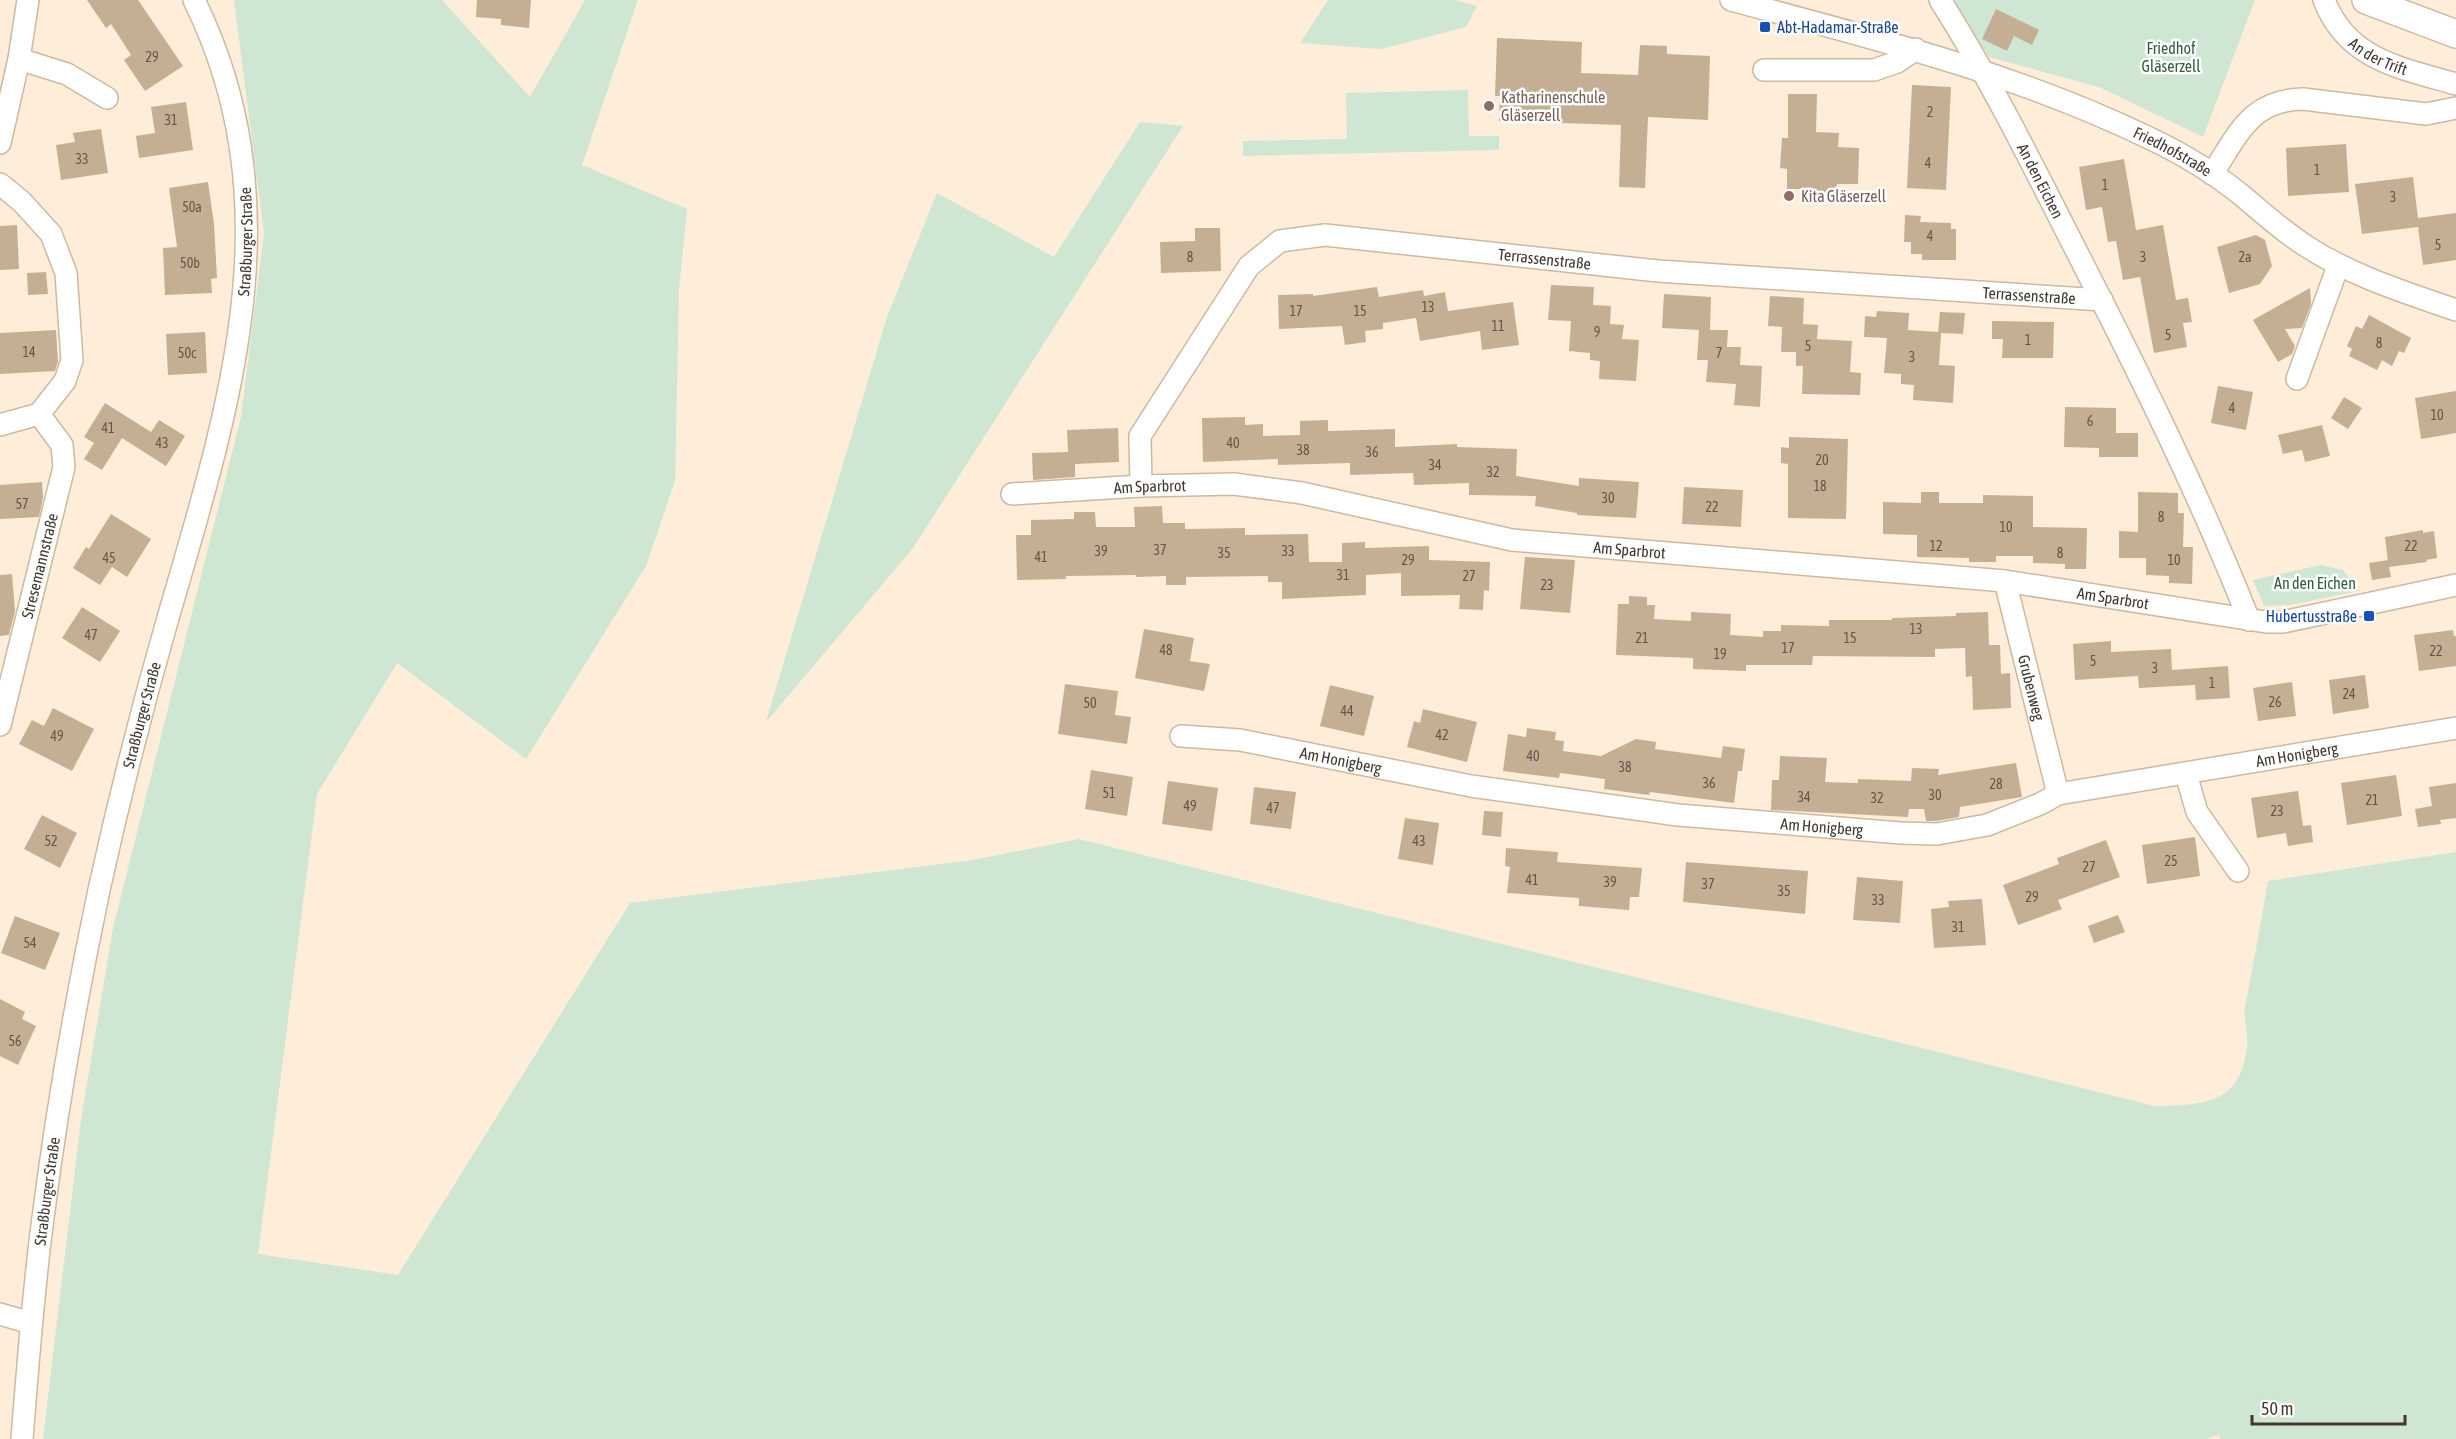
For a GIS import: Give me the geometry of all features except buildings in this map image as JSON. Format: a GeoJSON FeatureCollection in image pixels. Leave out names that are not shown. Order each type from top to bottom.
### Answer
{"type":"FeatureCollection","features":[{"type":"Feature","properties":{"kind":"main road"},"geometry":{"type":"LineString","coordinates":[[2366,0],[2456,34]]}},
{"type":"Feature","properties":{"kind":"street"},"geometry":{"type":"LineString","coordinates":[[0,143],[28,0]]}},
{"type":"Feature","properties":{"kind":"street","name":"Straßburger Straße"},"geometry":{"type":"LineString","coordinates":[[22,1439],[31,1323],[58,1107],[97,900],[147,694],[216,449],[229,391],[247,278],[248,236],[244,167],[229,94],[217,55],[194,0]]}},
{"type":"Feature","properties":{"kind":"street"},"geometry":{"type":"LineString","coordinates":[[1731,0],[1916,49],[1980,69]]}},
{"type":"Feature","properties":{"kind":"street"},"geometry":{"type":"LineString","coordinates":[[1940,0],[1980,69]]}},
{"type":"Feature","properties":{"kind":"street","name":"An der Trift"},"geometry":{"type":"LineString","coordinates":[[2324,0],[2349,42],[2381,62],[2456,84]]}},
{"type":"Feature","properties":{"kind":"street"},"geometry":{"type":"LineString","coordinates":[[1764,70],[1874,70],[1897,62],[1916,49]]}},
{"type":"Feature","properties":{"kind":"street"},"geometry":{"type":"LineString","coordinates":[[18,59],[67,74],[107,98]]}},
{"type":"Feature","properties":{"kind":"street","name":"Friedhofstraße"},"geometry":{"type":"LineString","coordinates":[[1980,69],[2120,124],[2181,155],[2212,174],[2253,115],[2269,105],[2286,100],[2303,99],[2426,114],[2456,108]]}},
{"type":"Feature","properties":{"kind":"street","name":"An den Eichen"},"geometry":{"type":"LineString","coordinates":[[1980,69],[2042,182],[2102,300],[2163,426],[2249,620]]}},
{"type":"Feature","properties":{"kind":"street"},"geometry":{"type":"LineString","coordinates":[[2212,174],[2273,223],[2338,266],[2456,309]]}},
{"type":"Feature","properties":{"kind":"street"},"geometry":{"type":"LineString","coordinates":[[0,184],[22,202],[51,234],[66,273],[72,360],[65,381],[39,414],[0,425]]}},
{"type":"Feature","properties":{"kind":"street","name":"Terrassenstraße"},"geometry":{"type":"LineString","coordinates":[[1141,486],[1140,436],[1249,266],[1280,241],[1325,235],[1658,270],[2102,300]]}},
{"type":"Feature","properties":{"kind":"street"},"geometry":{"type":"LineString","coordinates":[[2297,379],[2338,266]]}},
{"type":"Feature","properties":{"kind":"street","name":"Stresemannstraße"},"geometry":{"type":"LineString","coordinates":[[0,725],[64,467],[62,446],[39,414]]}},
{"type":"Feature","properties":{"kind":"street","name":"Am Sparbrot"},"geometry":{"type":"LineString","coordinates":[[1012,494],[1234,483],[1302,493],[1512,540],[2005,581],[2249,620]]}},
{"type":"Feature","properties":{"kind":"street","name":"Grubenweg"},"geometry":{"type":"LineString","coordinates":[[2005,581],[2058,794]]}},
{"type":"Feature","properties":{"kind":"street"},"geometry":{"type":"LineString","coordinates":[[2249,620],[2283,622],[2456,585]]}},
{"type":"Feature","properties":{"kind":"street","name":"Am Honigberg"},"geometry":{"type":"LineString","coordinates":[[1181,736],[1240,741],[1472,786],[1678,815],[1937,834],[1987,825],[2040,804],[2058,794],[2456,728]]}},
{"type":"Feature","properties":{"kind":"street"},"geometry":{"type":"LineString","coordinates":[[2186,774],[2197,812],[2238,871]]}},
{"type":"Feature","properties":{"kind":"street"},"geometry":{"type":"LineString","coordinates":[[0,1314],[31,1323]]}},
{"type":"Feature","properties":{"kind":"green space"},"geometry":{"type":"Polygon","coordinates":[[[234,0],[442,0],[530,97],[585,0],[638,0],[582,165],[687,209],[679,290],[675,481],[646,566],[526,759],[397,663],[317,794],[258,1254],[398,1275],[630,903],[973,860],[1079,839],[2155,1106],[2172,1106],[2188,1105],[2216,1098],[2236,1081],[2243,1067],[2247,1048],[2245,1007],[2268,881],[2456,852],[2456,1439],[2220,1439],[2219,1435],[2206,1439],[43,1439],[81,1120],[113,928],[241,417],[264,233],[234,0]]]}},
{"type":"Feature","properties":{"kind":"green space"},"geometry":{"type":"Polygon","coordinates":[[[1328,0],[1455,0],[1477,6],[1466,27],[1381,49],[1300,43],[1328,0]]]}},
{"type":"Feature","properties":{"kind":"green space","name":"Friedhof Gläserzell"},"geometry":{"type":"Polygon","coordinates":[[[1952,0],[2255,0],[2203,137],[2099,87],[1989,57],[1952,0]]]}},
{"type":"Feature","properties":{"kind":"green space"},"geometry":{"type":"Polygon","coordinates":[[[1468,90],[1469,136],[1499,136],[1499,150],[1243,156],[1243,141],[1347,139],[1346,93],[1468,90]]]}},
{"type":"Feature","properties":{"kind":"green space"},"geometry":{"type":"Polygon","coordinates":[[[1140,122],[1183,126],[913,548],[766,722],[887,317],[937,193],[1054,257],[1140,122]]]}},
{"type":"Feature","properties":{"kind":"green space","name":"An den Eichen"},"geometry":{"type":"Polygon","coordinates":[[[2321,565],[2343,570],[2359,591],[2290,605],[2264,606],[2253,580],[2321,565]]]}},
{"type":"Feature","properties":{"kind":"place","name":"Abt-Hadamar-Straße"},"geometry":{"type":"Point","coordinates":[1765,27]}},
{"type":"Feature","properties":{"kind":"place","name":"Katharinenschule Gläserzell"},"geometry":{"type":"Point","coordinates":[1489,106]}},
{"type":"Feature","properties":{"kind":"place","name":"Kita Gläserzell"},"geometry":{"type":"Point","coordinates":[1789,196]}},
{"type":"Feature","properties":{"kind":"place","name":"Hubertusstraße"},"geometry":{"type":"Point","coordinates":[2369,616]}}]}
